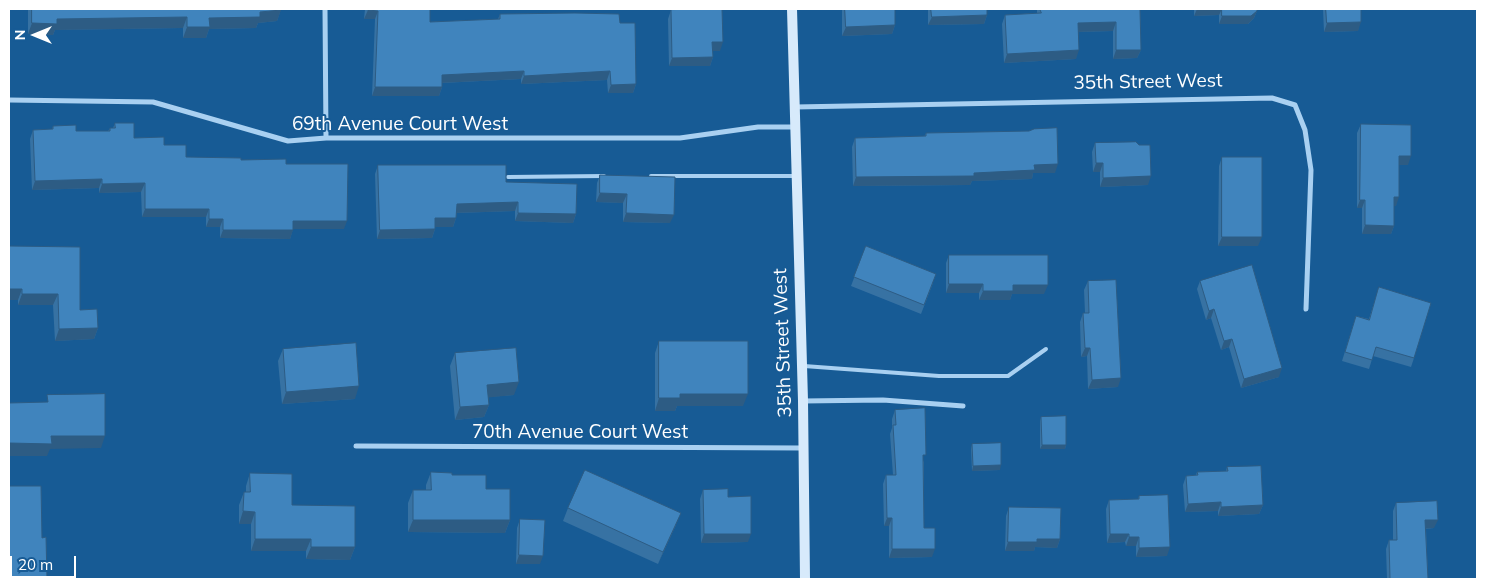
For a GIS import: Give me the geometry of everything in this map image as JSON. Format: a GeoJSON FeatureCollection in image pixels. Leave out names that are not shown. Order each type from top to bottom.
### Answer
{"type":"FeatureCollection","features":[{"type":"Feature","properties":{"kind":"street"},"geometry":{"type":"LineString","coordinates":[[325,9],[326,138]]}},
{"type":"Feature","properties":{"kind":"street","name":"35th Street West"},"geometry":{"type":"LineString","coordinates":[[792,9],[803,401],[805,579]]}},
{"type":"Feature","properties":{"kind":"street","name":"35th Street West"},"geometry":{"type":"LineString","coordinates":[[794,107],[1272,98],[1294,105],[1305,130],[1311,170],[1306,308]]}},
{"type":"Feature","properties":{"kind":"street","name":"69th Avenue Court West"},"geometry":{"type":"LineString","coordinates":[[9,100],[153,102],[288,141],[326,138],[680,138],[758,127],[795,127]]}},
{"type":"Feature","properties":{"kind":"street"},"geometry":{"type":"LineString","coordinates":[[803,401],[883,400],[963,406]]}},
{"type":"Feature","properties":{"kind":"street","name":"70th Avenue Court West"},"geometry":{"type":"LineString","coordinates":[[356,446],[803,448]]}},
{"type":"Feature","properties":{"kind":"lane"},"geometry":{"type":"LineString","coordinates":[[508,177],[613,176]]}},
{"type":"Feature","properties":{"kind":"lane"},"geometry":{"type":"LineString","coordinates":[[641,176],[796,176]]}},
{"type":"Feature","properties":{"kind":"lane"},"geometry":{"type":"LineString","coordinates":[[802,366],[939,376],[1008,376],[1046,349]]}},
{"type":"Feature","properties":{"kind":"building"},"geometry":{"type":"Polygon","coordinates":[[[32,9],[281,10],[260,12],[260,17],[209,18],[210,27],[187,27],[187,17],[57,19],[57,24],[32,23],[32,9]]]}},
{"type":"Feature","properties":{"kind":"building"},"geometry":{"type":"Polygon","coordinates":[[[368,9],[430,9],[430,22],[500,19],[500,14],[619,14],[620,23],[635,23],[636,84],[611,85],[610,71],[524,76],[524,71],[442,75],[442,87],[375,87],[378,11],[368,9]]]}},
{"type":"Feature","properties":{"kind":"building"},"geometry":{"type":"Polygon","coordinates":[[[722,9],[723,42],[712,42],[713,57],[672,58],[671,10],[722,9]]]}},
{"type":"Feature","properties":{"kind":"building"},"geometry":{"type":"Polygon","coordinates":[[[845,9],[895,9],[895,25],[846,27],[845,9]]]}},
{"type":"Feature","properties":{"kind":"building"},"geometry":{"type":"Polygon","coordinates":[[[931,9],[987,9],[987,15],[932,17],[931,9]]]}},
{"type":"Feature","properties":{"kind":"building"},"geometry":{"type":"Polygon","coordinates":[[[1040,9],[1140,9],[1141,50],[1116,50],[1116,22],[1078,23],[1079,50],[1007,54],[1005,15],[1041,13],[1040,9]]]}},
{"type":"Feature","properties":{"kind":"building"},"geometry":{"type":"Polygon","coordinates":[[[1222,9],[1257,9],[1257,11],[1251,16],[1222,16],[1222,9]]]}},
{"type":"Feature","properties":{"kind":"building"},"geometry":{"type":"Polygon","coordinates":[[[1326,9],[1361,9],[1361,22],[1327,23],[1326,9]]]}},
{"type":"Feature","properties":{"kind":"building"},"geometry":{"type":"Polygon","coordinates":[[[115,123],[134,123],[134,138],[164,137],[164,145],[186,145],[186,157],[241,158],[241,160],[286,159],[286,164],[348,164],[347,221],[293,221],[293,230],[223,230],[223,219],[209,219],[209,209],[145,209],[145,183],[102,184],[102,179],[35,181],[33,130],[53,129],[53,126],[76,125],[76,131],[110,131],[110,128],[115,128],[115,123]]]}},
{"type":"Feature","properties":{"kind":"building"},"geometry":{"type":"Polygon","coordinates":[[[1361,124],[1411,125],[1411,156],[1399,156],[1399,197],[1394,197],[1394,226],[1365,225],[1365,200],[1360,200],[1361,124]]]}},
{"type":"Feature","properties":{"kind":"building"},"geometry":{"type":"Polygon","coordinates":[[[1057,128],[1058,164],[1034,165],[1035,170],[974,173],[974,176],[856,177],[855,138],[926,136],[926,133],[1029,131],[1057,128]]]}},
{"type":"Feature","properties":{"kind":"building"},"geometry":{"type":"Polygon","coordinates":[[[1136,142],[1139,145],[1150,145],[1151,176],[1103,178],[1103,163],[1096,163],[1095,143],[1136,142]]]}},
{"type":"Feature","properties":{"kind":"building"},"geometry":{"type":"Polygon","coordinates":[[[1222,157],[1262,157],[1262,237],[1222,237],[1222,157]]]}},
{"type":"Feature","properties":{"kind":"building"},"geometry":{"type":"Polygon","coordinates":[[[378,165],[506,165],[506,182],[577,184],[576,214],[518,213],[518,202],[457,204],[456,218],[435,218],[435,229],[380,230],[378,165]]]}},
{"type":"Feature","properties":{"kind":"building"},"geometry":{"type":"Polygon","coordinates":[[[600,175],[675,177],[674,215],[626,213],[627,194],[600,193],[600,175]]]}},
{"type":"Feature","properties":{"kind":"building"},"geometry":{"type":"Polygon","coordinates":[[[9,246],[80,247],[80,310],[97,309],[98,328],[59,329],[58,294],[22,294],[22,289],[9,289],[9,246]]]}},
{"type":"Feature","properties":{"kind":"building"},"geometry":{"type":"Polygon","coordinates":[[[866,246],[936,274],[924,305],[854,277],[866,246]]]}},
{"type":"Feature","properties":{"kind":"building"},"geometry":{"type":"Polygon","coordinates":[[[949,255],[1048,255],[1048,285],[1013,285],[1013,291],[983,291],[983,284],[949,284],[949,255]]]}},
{"type":"Feature","properties":{"kind":"building"},"geometry":{"type":"Polygon","coordinates":[[[1252,265],[1282,368],[1244,379],[1232,339],[1224,341],[1214,309],[1209,311],[1200,281],[1252,265]]]}},
{"type":"Feature","properties":{"kind":"building"},"geometry":{"type":"Polygon","coordinates":[[[1116,280],[1121,378],[1092,380],[1090,348],[1085,348],[1083,313],[1089,313],[1088,281],[1116,280]]]}},
{"type":"Feature","properties":{"kind":"building"},"geometry":{"type":"Polygon","coordinates":[[[1379,287],[1431,303],[1414,358],[1376,347],[1372,360],[1345,352],[1356,316],[1369,320],[1379,287]]]}},
{"type":"Feature","properties":{"kind":"building"},"geometry":{"type":"Polygon","coordinates":[[[659,341],[748,341],[748,394],[680,394],[680,398],[659,398],[659,341]]]}},
{"type":"Feature","properties":{"kind":"building"},"geometry":{"type":"Polygon","coordinates":[[[356,343],[359,386],[286,392],[283,349],[356,343]]]}},
{"type":"Feature","properties":{"kind":"building"},"geometry":{"type":"Polygon","coordinates":[[[516,348],[519,382],[487,385],[489,405],[460,407],[455,353],[516,348]]]}},
{"type":"Feature","properties":{"kind":"building"},"geometry":{"type":"Polygon","coordinates":[[[105,394],[105,436],[51,436],[52,444],[9,443],[9,403],[48,402],[47,395],[105,394]]]}},
{"type":"Feature","properties":{"kind":"building"},"geometry":{"type":"Polygon","coordinates":[[[925,408],[926,455],[923,455],[924,528],[935,528],[935,549],[892,549],[892,518],[887,518],[886,475],[896,475],[893,425],[896,425],[895,410],[925,408]]]}},
{"type":"Feature","properties":{"kind":"building"},"geometry":{"type":"Polygon","coordinates":[[[1066,416],[1066,445],[1042,445],[1041,417],[1066,416]]]}},
{"type":"Feature","properties":{"kind":"building"},"geometry":{"type":"Polygon","coordinates":[[[1001,443],[1001,465],[973,466],[972,444],[1001,443]]]}},
{"type":"Feature","properties":{"kind":"building"},"geometry":{"type":"Polygon","coordinates":[[[1261,466],[1263,505],[1221,507],[1221,502],[1188,504],[1186,476],[1198,475],[1197,472],[1228,471],[1227,467],[1261,466]]]}},
{"type":"Feature","properties":{"kind":"building"},"geometry":{"type":"Polygon","coordinates":[[[585,470],[681,513],[663,552],[568,508],[585,470]]]}},
{"type":"Feature","properties":{"kind":"building"},"geometry":{"type":"Polygon","coordinates":[[[431,472],[452,473],[452,475],[486,475],[486,489],[510,489],[510,520],[413,520],[413,490],[431,490],[431,472]]]}},
{"type":"Feature","properties":{"kind":"building"},"geometry":{"type":"Polygon","coordinates":[[[250,473],[292,474],[292,505],[355,506],[355,547],[311,547],[311,539],[255,539],[255,512],[243,511],[244,492],[250,492],[250,473]]]}},
{"type":"Feature","properties":{"kind":"building"},"geometry":{"type":"Polygon","coordinates":[[[9,486],[41,486],[42,538],[46,537],[47,579],[9,579],[9,486]]]}},
{"type":"Feature","properties":{"kind":"building"},"geometry":{"type":"Polygon","coordinates":[[[728,489],[728,497],[751,496],[751,534],[704,534],[703,490],[728,489]]]}},
{"type":"Feature","properties":{"kind":"building"},"geometry":{"type":"Polygon","coordinates":[[[1168,495],[1170,547],[1139,548],[1139,537],[1129,537],[1129,534],[1110,534],[1109,500],[1139,499],[1139,496],[1168,495]]]}},
{"type":"Feature","properties":{"kind":"building"},"geometry":{"type":"Polygon","coordinates":[[[1437,501],[1438,520],[1425,520],[1428,579],[1390,579],[1389,540],[1397,540],[1396,503],[1437,501]]]}},
{"type":"Feature","properties":{"kind":"building"},"geometry":{"type":"Polygon","coordinates":[[[1009,507],[1061,508],[1060,539],[1037,539],[1037,542],[1008,542],[1009,507]]]}},
{"type":"Feature","properties":{"kind":"building"},"geometry":{"type":"Polygon","coordinates":[[[520,519],[545,520],[543,556],[519,555],[520,519]]]}}]}
